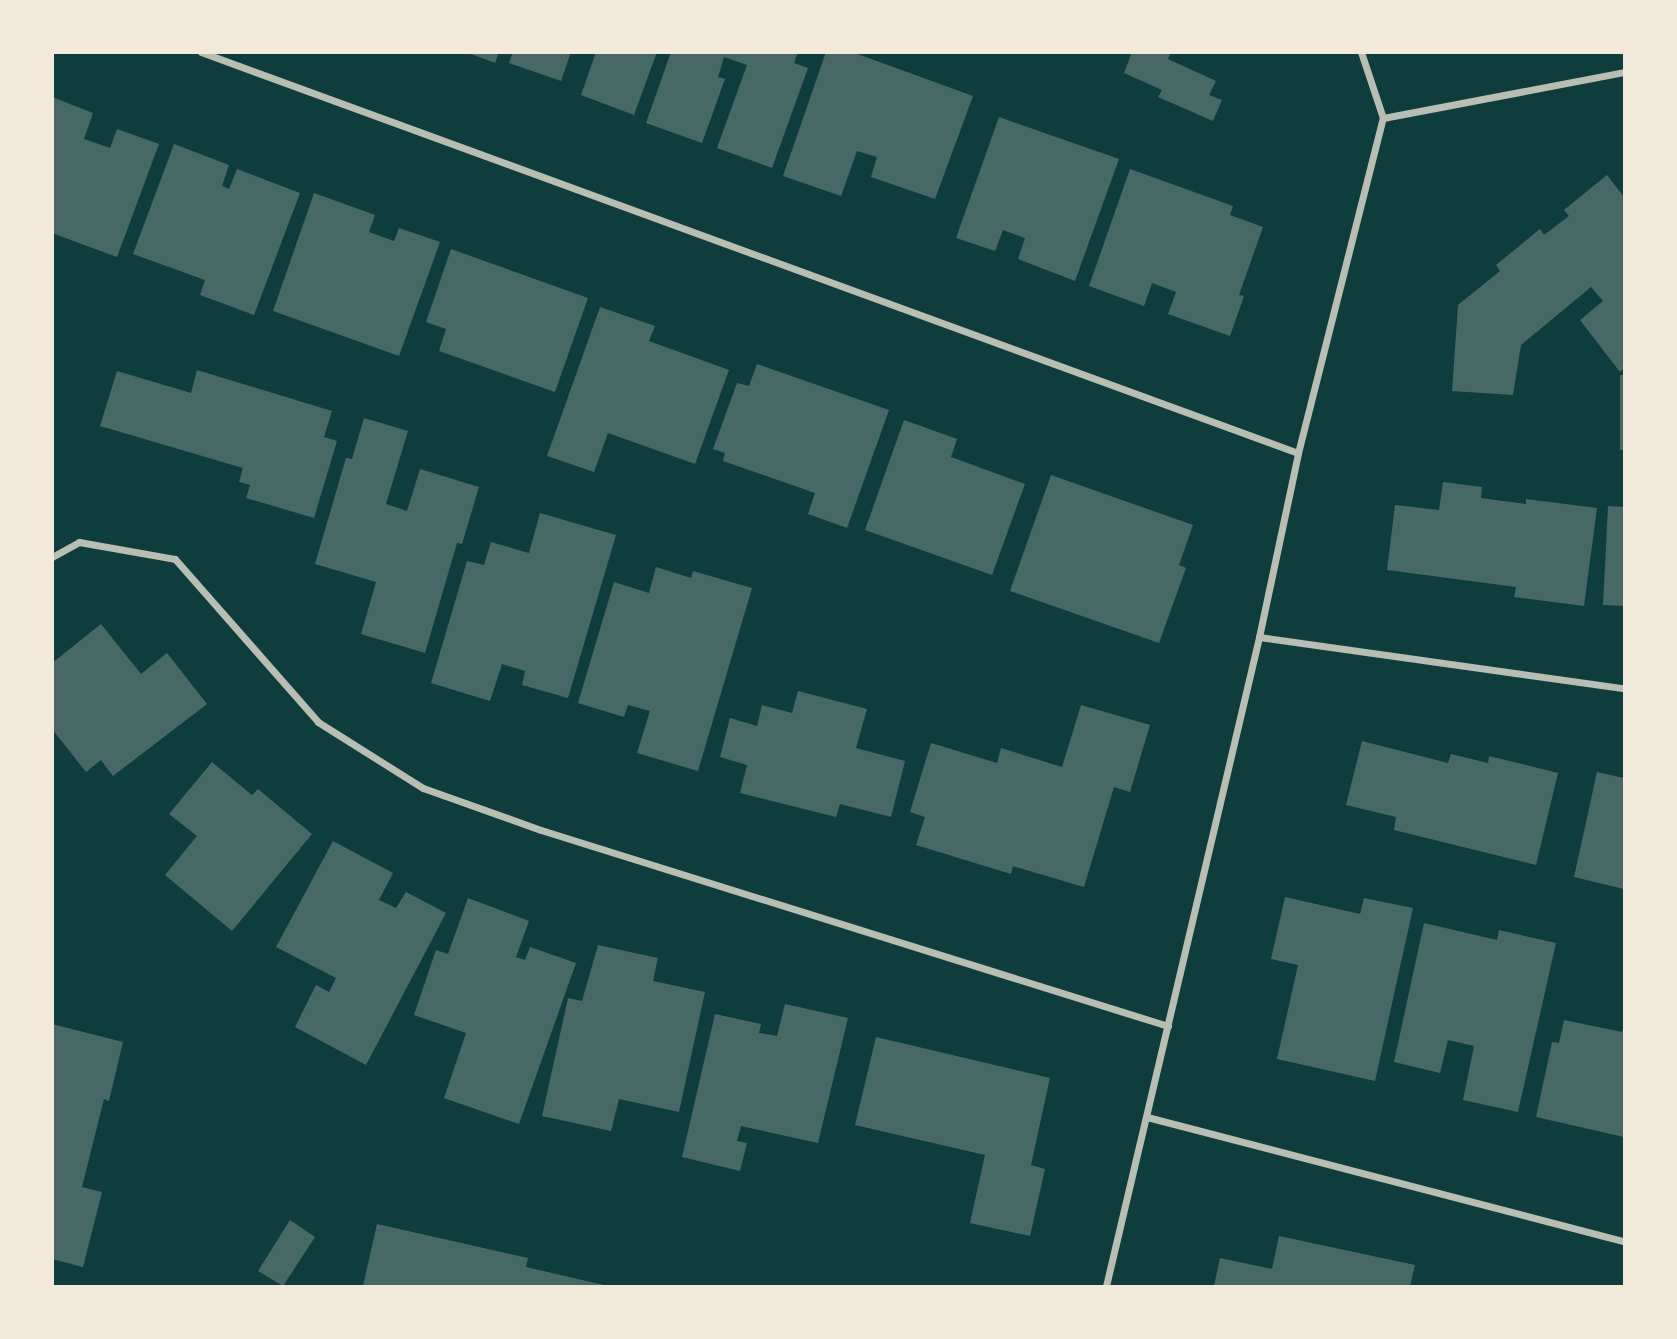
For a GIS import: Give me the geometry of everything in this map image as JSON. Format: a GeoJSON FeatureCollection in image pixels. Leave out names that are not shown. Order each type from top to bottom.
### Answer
{"type":"FeatureCollection","features":[{"type":"Feature","properties":{"kind":"street"},"geometry":{"type":"LineString","coordinates":[[201,52],[1298,453]]}},
{"type":"Feature","properties":{"kind":"street"},"geometry":{"type":"LineString","coordinates":[[1106,1286],[1259,637],[1298,453],[1383,118],[1361,52]]}},
{"type":"Feature","properties":{"kind":"street"},"geometry":{"type":"LineString","coordinates":[[1383,118],[1625,72]]}},
{"type":"Feature","properties":{"kind":"street"},"geometry":{"type":"LineString","coordinates":[[52,557],[79,542],[175,559],[318,722],[423,788],[541,830],[1168,1026]]}},
{"type":"Feature","properties":{"kind":"street"},"geometry":{"type":"LineString","coordinates":[[1259,637],[1625,688]]}},
{"type":"Feature","properties":{"kind":"street"},"geometry":{"type":"LineString","coordinates":[[1147,1116],[1625,1241]]}},
{"type":"Feature","properties":{"kind":"building"},"geometry":{"type":"Polygon","coordinates":[[[466,52],[499,52],[495,63],[466,52]]]}},
{"type":"Feature","properties":{"kind":"building"},"geometry":{"type":"Polygon","coordinates":[[[513,52],[571,52],[561,81],[509,63],[513,52]]]}},
{"type":"Feature","properties":{"kind":"building"},"geometry":{"type":"Polygon","coordinates":[[[596,52],[657,52],[634,115],[581,95],[596,52]]]}},
{"type":"Feature","properties":{"kind":"building"},"geometry":{"type":"Polygon","coordinates":[[[671,52],[798,52],[794,63],[808,68],[772,168],[717,148],[747,65],[724,57],[718,77],[725,79],[702,143],[646,123],[671,52]]]}},
{"type":"Feature","properties":{"kind":"building"},"geometry":{"type":"Polygon","coordinates":[[[826,52],[852,52],[973,96],[935,199],[871,177],[877,157],[857,151],[841,196],[783,176],[826,52]]]}},
{"type":"Feature","properties":{"kind":"building"},"geometry":{"type":"Polygon","coordinates":[[[1132,52],[1171,52],[1168,59],[1216,81],[1209,95],[1222,100],[1213,121],[1158,97],[1162,90],[1124,73],[1132,52]]]}},
{"type":"Feature","properties":{"kind":"building"},"geometry":{"type":"Polygon","coordinates":[[[52,97],[93,113],[84,139],[110,148],[117,129],[159,144],[117,257],[52,233],[52,97]]]}},
{"type":"Feature","properties":{"kind":"building"},"geometry":{"type":"Polygon","coordinates":[[[999,117],[1119,159],[1075,281],[1018,259],[1025,238],[1003,230],[995,251],[956,238],[999,117]]]}},
{"type":"Feature","properties":{"kind":"building"},"geometry":{"type":"Polygon","coordinates":[[[174,144],[229,165],[222,186],[229,189],[237,169],[300,193],[254,315],[200,295],[205,280],[133,254],[174,144]]]}},
{"type":"Feature","properties":{"kind":"building"},"geometry":{"type":"Polygon","coordinates":[[[1130,169],[1233,206],[1230,215],[1263,227],[1239,295],[1244,296],[1230,336],[1168,314],[1176,292],[1152,283],[1144,306],[1089,286],[1130,169]]]}},
{"type":"Feature","properties":{"kind":"building"},"geometry":{"type":"Polygon","coordinates":[[[1607,175],[1624,197],[1624,368],[1620,372],[1580,320],[1603,301],[1591,287],[1521,345],[1513,395],[1452,391],[1458,305],[1500,271],[1496,265],[1540,229],[1544,235],[1569,216],[1564,210],[1607,175]]]}},
{"type":"Feature","properties":{"kind":"building"},"geometry":{"type":"Polygon","coordinates":[[[314,193],[375,215],[369,232],[394,241],[399,228],[440,242],[399,356],[273,311],[314,193]]]}},
{"type":"Feature","properties":{"kind":"building"},"geometry":{"type":"Polygon","coordinates":[[[451,249],[588,298],[555,392],[439,351],[446,329],[426,322],[451,249]]]}},
{"type":"Feature","properties":{"kind":"building"},"geometry":{"type":"Polygon","coordinates":[[[600,307],[655,326],[649,341],[729,370],[695,464],[608,433],[594,472],[547,456],[600,307]]]}},
{"type":"Feature","properties":{"kind":"building"},"geometry":{"type":"Polygon","coordinates":[[[757,364],[889,410],[847,528],[808,514],[815,493],[723,461],[725,453],[713,449],[737,383],[749,386],[757,364]]]}},
{"type":"Feature","properties":{"kind":"building"},"geometry":{"type":"Polygon","coordinates":[[[197,370],[332,411],[324,437],[337,441],[314,518],[246,498],[250,485],[239,482],[243,468],[100,426],[117,371],[191,393],[197,370]]]}},
{"type":"Feature","properties":{"kind":"building"},"geometry":{"type":"Polygon","coordinates":[[[1620,375],[1624,375],[1624,450],[1620,450],[1620,375]]]}},
{"type":"Feature","properties":{"kind":"building"},"geometry":{"type":"Polygon","coordinates":[[[364,418],[408,431],[386,504],[407,511],[420,469],[479,487],[462,544],[457,543],[425,653],[361,634],[376,582],[315,564],[346,458],[352,459],[364,418]]]}},
{"type":"Feature","properties":{"kind":"building"},"geometry":{"type":"Polygon","coordinates":[[[904,420],[957,439],[951,457],[1025,484],[992,575],[865,530],[904,420]]]}},
{"type":"Feature","properties":{"kind":"building"},"geometry":{"type":"Polygon","coordinates":[[[1051,475],[1193,525],[1179,565],[1186,568],[1159,643],[1010,591],[1051,475]]]}},
{"type":"Feature","properties":{"kind":"building"},"geometry":{"type":"Polygon","coordinates":[[[1443,482],[1482,487],[1481,498],[1526,504],[1526,499],[1597,508],[1584,606],[1514,597],[1516,587],[1387,570],[1395,505],[1439,510],[1443,482]]]}},
{"type":"Feature","properties":{"kind":"building"},"geometry":{"type":"Polygon","coordinates":[[[1608,506],[1624,507],[1624,606],[1603,605],[1608,506]]]}},
{"type":"Feature","properties":{"kind":"building"},"geometry":{"type":"Polygon","coordinates":[[[540,513],[616,535],[568,698],[522,685],[525,671],[502,664],[490,701],[431,683],[467,561],[484,565],[491,542],[529,553],[540,513]]]}},
{"type":"Feature","properties":{"kind":"building"},"geometry":{"type":"Polygon","coordinates":[[[656,567],[691,578],[693,571],[752,588],[698,771],[637,753],[650,711],[628,705],[624,717],[578,703],[614,582],[649,593],[656,567]]]}},
{"type":"Feature","properties":{"kind":"building"},"geometry":{"type":"Polygon","coordinates":[[[101,624],[141,674],[167,653],[207,704],[113,776],[101,760],[86,772],[52,729],[52,663],[101,624]]]}},
{"type":"Feature","properties":{"kind":"building"},"geometry":{"type":"Polygon","coordinates":[[[798,691],[867,709],[856,748],[905,761],[891,817],[840,804],[836,817],[740,793],[747,765],[720,757],[730,718],[757,726],[762,705],[792,713],[798,691]]]}},
{"type":"Feature","properties":{"kind":"building"},"geometry":{"type":"Polygon","coordinates":[[[1081,705],[1150,725],[1130,792],[1114,787],[1084,887],[1013,866],[1011,874],[916,845],[925,817],[910,812],[931,743],[997,763],[1001,748],[1062,767],[1081,705]]]}},
{"type":"Feature","properties":{"kind":"building"},"geometry":{"type":"Polygon","coordinates":[[[1362,741],[1448,763],[1451,754],[1488,763],[1489,756],[1558,773],[1536,865],[1394,830],[1396,817],[1346,805],[1362,741]]]}},
{"type":"Feature","properties":{"kind":"building"},"geometry":{"type":"Polygon","coordinates":[[[212,762],[252,795],[258,789],[312,834],[232,931],[165,875],[197,836],[169,814],[212,762]]]}},
{"type":"Feature","properties":{"kind":"building"},"geometry":{"type":"Polygon","coordinates":[[[1597,772],[1624,778],[1624,889],[1574,877],[1597,772]]]}},
{"type":"Feature","properties":{"kind":"building"},"geometry":{"type":"Polygon","coordinates":[[[333,841],[393,873],[379,900],[396,908],[406,892],[446,913],[366,1065],[295,1027],[316,985],[329,992],[336,978],[276,947],[333,841]]]}},
{"type":"Feature","properties":{"kind":"building"},"geometry":{"type":"Polygon","coordinates":[[[1285,897],[1360,914],[1364,898],[1413,908],[1375,1081],[1277,1059],[1298,965],[1271,959],[1285,897]]]}},
{"type":"Feature","properties":{"kind":"building"},"geometry":{"type":"Polygon","coordinates":[[[468,898],[529,921],[516,957],[525,960],[530,947],[576,963],[519,1124],[444,1098],[466,1033],[414,1015],[436,950],[448,954],[468,898]]]}},
{"type":"Feature","properties":{"kind":"building"},"geometry":{"type":"Polygon","coordinates":[[[1424,923],[1497,940],[1499,930],[1556,943],[1518,1112],[1463,1100],[1474,1046],[1448,1040],[1440,1073],[1394,1062],[1424,923]]]}},
{"type":"Feature","properties":{"kind":"building"},"geometry":{"type":"Polygon","coordinates":[[[598,945],[658,958],[653,981],[705,992],[679,1112],[619,1099],[611,1131],[542,1116],[568,998],[582,1001],[598,945]]]}},
{"type":"Feature","properties":{"kind":"building"},"geometry":{"type":"Polygon","coordinates":[[[785,1004],[848,1018],[818,1143],[741,1126],[737,1141],[747,1143],[740,1171],[682,1157],[715,1014],[761,1024],[759,1033],[777,1036],[785,1004]]]}},
{"type":"Feature","properties":{"kind":"building"},"geometry":{"type":"Polygon","coordinates":[[[1564,1020],[1622,1032],[1624,1026],[1624,1137],[1536,1117],[1552,1042],[1559,1043],[1564,1020]]]}},
{"type":"Feature","properties":{"kind":"building"},"geometry":{"type":"Polygon","coordinates":[[[52,1024],[123,1042],[109,1101],[104,1099],[82,1187],[102,1192],[83,1267],[52,1259],[52,1024]]]}},
{"type":"Feature","properties":{"kind":"building"},"geometry":{"type":"Polygon","coordinates":[[[876,1037],[1050,1078],[1031,1165],[1045,1169],[1030,1236],[970,1223],[985,1155],[855,1125],[876,1037]]]}},
{"type":"Feature","properties":{"kind":"building"},"geometry":{"type":"Polygon","coordinates":[[[290,1220],[315,1237],[283,1286],[258,1271],[290,1220]]]}},
{"type":"Feature","properties":{"kind":"building"},"geometry":{"type":"Polygon","coordinates":[[[377,1224],[528,1258],[526,1267],[608,1286],[363,1286],[377,1224]]]}},
{"type":"Feature","properties":{"kind":"building"},"geometry":{"type":"Polygon","coordinates":[[[1279,1236],[1415,1265],[1410,1286],[1214,1286],[1220,1258],[1272,1269],[1279,1236]]]}}]}
